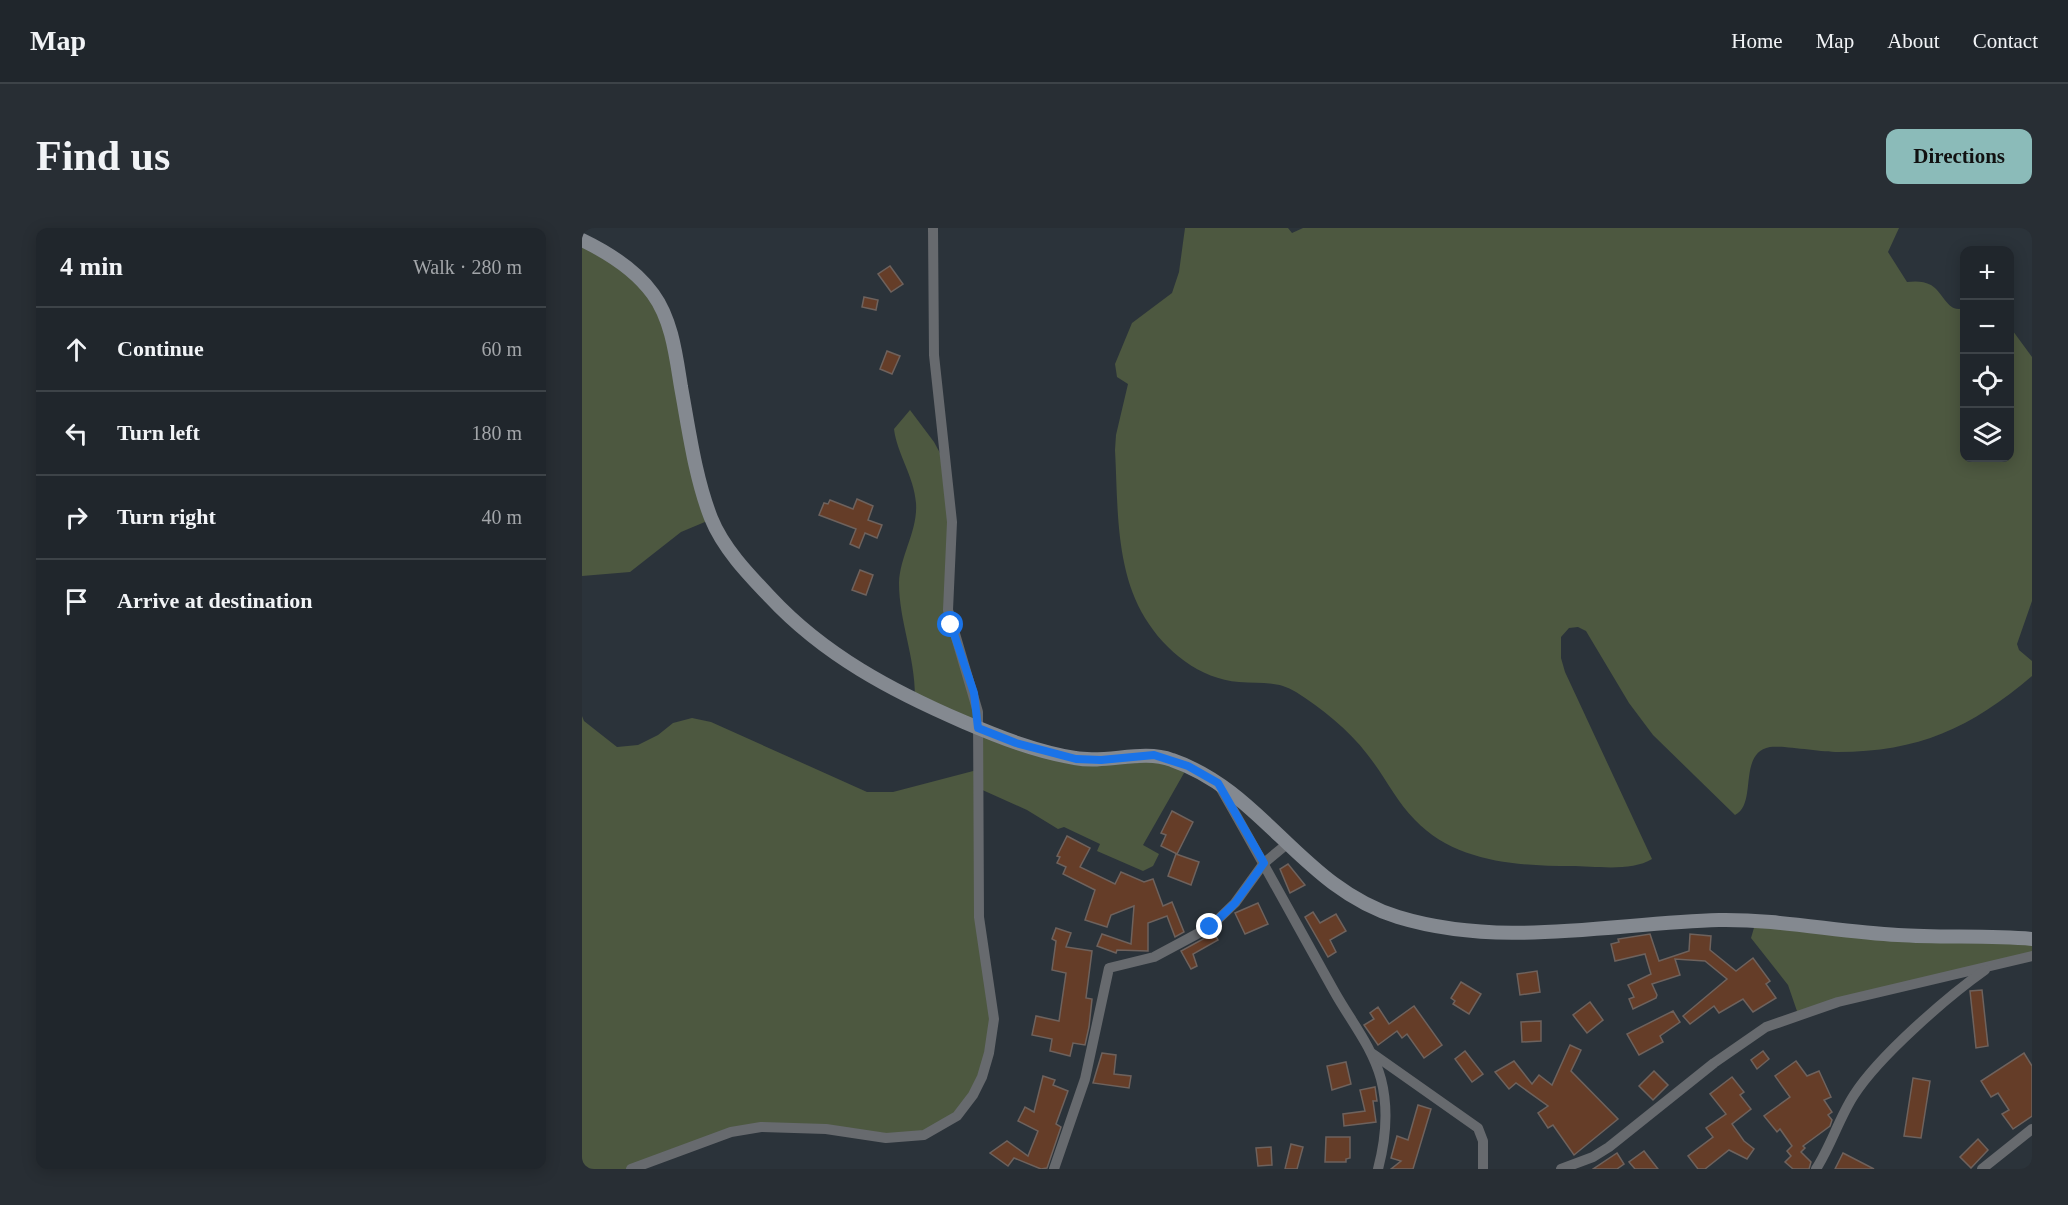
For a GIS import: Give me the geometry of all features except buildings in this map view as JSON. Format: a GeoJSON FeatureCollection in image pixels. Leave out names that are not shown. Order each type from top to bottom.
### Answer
{"type":"FeatureCollection","features":[{"type":"Feature","properties":{"kind":"street"},"geometry":{"type":"LineString","coordinates":[[631,1169],[731,1132],[761,1127],[826,1129],[886,1138],[910,1138],[936,1131],[964,1108],[982,1077],[989,1053],[994,1019],[979,917],[978,728],[974,693],[948,610],[952,522],[934,355],[933,228]]}},
{"type":"Feature","properties":{"kind":"street"},"geometry":{"type":"LineString","coordinates":[[582,240],[624,264],[639,277],[658,303],[672,338],[691,441],[712,519],[724,543],[746,571],[795,622],[855,668],[887,687],[1016,743],[1076,759],[1101,760],[1154,755],[1188,766],[1218,783],[1249,808],[1339,891],[1368,907],[1404,919],[1446,927],[1513,933],[1556,933],[1717,920],[1756,921],[1899,935],[2032,939]]}},
{"type":"Feature","properties":{"kind":"street"},"geometry":{"type":"LineString","coordinates":[[1218,783],[1338,999],[1373,1054],[1381,1079],[1386,1121],[1386,1140],[1378,1169]]}},
{"type":"Feature","properties":{"kind":"street"},"geometry":{"type":"LineString","coordinates":[[1054,1169],[1085,1079],[1109,968],[1154,957],[1210,927],[1235,903],[1264,863],[1287,844]]}},
{"type":"Feature","properties":{"kind":"street"},"geometry":{"type":"LineString","coordinates":[[1561,1169],[1593,1157],[1609,1147],[1714,1063],[1766,1027],[1838,1002],[2032,956]]}},
{"type":"Feature","properties":{"kind":"street"},"geometry":{"type":"LineString","coordinates":[[1816,1169],[1854,1094],[1878,1066],[1960,988],[1990,967]]}},
{"type":"Feature","properties":{"kind":"street"},"geometry":{"type":"LineString","coordinates":[[1373,1054],[1473,1123],[1483,1141],[1483,1169]]}},
{"type":"Feature","properties":{"kind":"street"},"geometry":{"type":"LineString","coordinates":[[1982,1169],[2032,1129]]}},
{"type":"Feature","properties":{"kind":"green space"},"geometry":{"type":"Polygon","coordinates":[[[1185,228],[1288,228],[1292,233],[1303,228],[1899,228],[1888,252],[1907,282],[1928,284],[1950,305],[1960,309],[1960,462],[2014,462],[2014,332],[2032,357],[2032,601],[2017,644],[2019,650],[2032,661],[2032,676],[1987,710],[1965,723],[1918,742],[1867,751],[1831,752],[1770,747],[1760,751],[1750,768],[1746,801],[1735,815],[1653,735],[1629,703],[1586,631],[1578,627],[1569,628],[1561,637],[1561,658],[1565,672],[1652,859],[1634,866],[1623,867],[1529,865],[1488,859],[1449,845],[1431,834],[1415,820],[1360,745],[1325,712],[1289,688],[1268,683],[1225,680],[1197,669],[1173,652],[1153,630],[1135,599],[1123,558],[1120,536],[1115,450],[1116,435],[1128,384],[1117,377],[1115,364],[1132,323],[1172,293],[1179,272],[1185,228]]]}},
{"type":"Feature","properties":{"kind":"green space"},"geometry":{"type":"Polygon","coordinates":[[[582,240],[609,254],[658,303],[712,519],[681,532],[630,572],[582,576],[582,240]]]}},
{"type":"Feature","properties":{"kind":"green space"},"geometry":{"type":"Polygon","coordinates":[[[910,410],[934,442],[947,466],[950,495],[947,595],[978,728],[915,700],[913,669],[899,583],[902,563],[914,523],[916,503],[915,493],[898,447],[894,429],[910,410]]]}},
{"type":"Feature","properties":{"kind":"green space"},"geometry":{"type":"Polygon","coordinates":[[[582,716],[584,721],[617,747],[638,745],[658,735],[673,723],[692,718],[711,722],[867,792],[893,792],[977,770],[978,728],[1049,753],[1154,755],[1188,766],[1143,845],[1159,854],[1153,866],[1143,871],[1097,851],[1100,844],[1064,827],[1058,829],[1027,810],[978,788],[979,917],[993,998],[989,1053],[964,1108],[924,1135],[761,1127],[631,1169],[582,1169],[582,716]]]}},
{"type":"Feature","properties":{"kind":"green space"},"geometry":{"type":"Polygon","coordinates":[[[1756,921],[2032,939],[2032,956],[1798,1014],[1788,985],[1751,938],[1756,921]]]}},
{"type":"Feature","properties":{"kind":"route"},"geometry":{"type":"LineString","coordinates":[[951,625],[974,693],[978,712],[978,728],[1016,743],[1076,759],[1101,760],[1154,755],[1188,766],[1218,783],[1264,863],[1235,903],[1210,927]]}}]}
